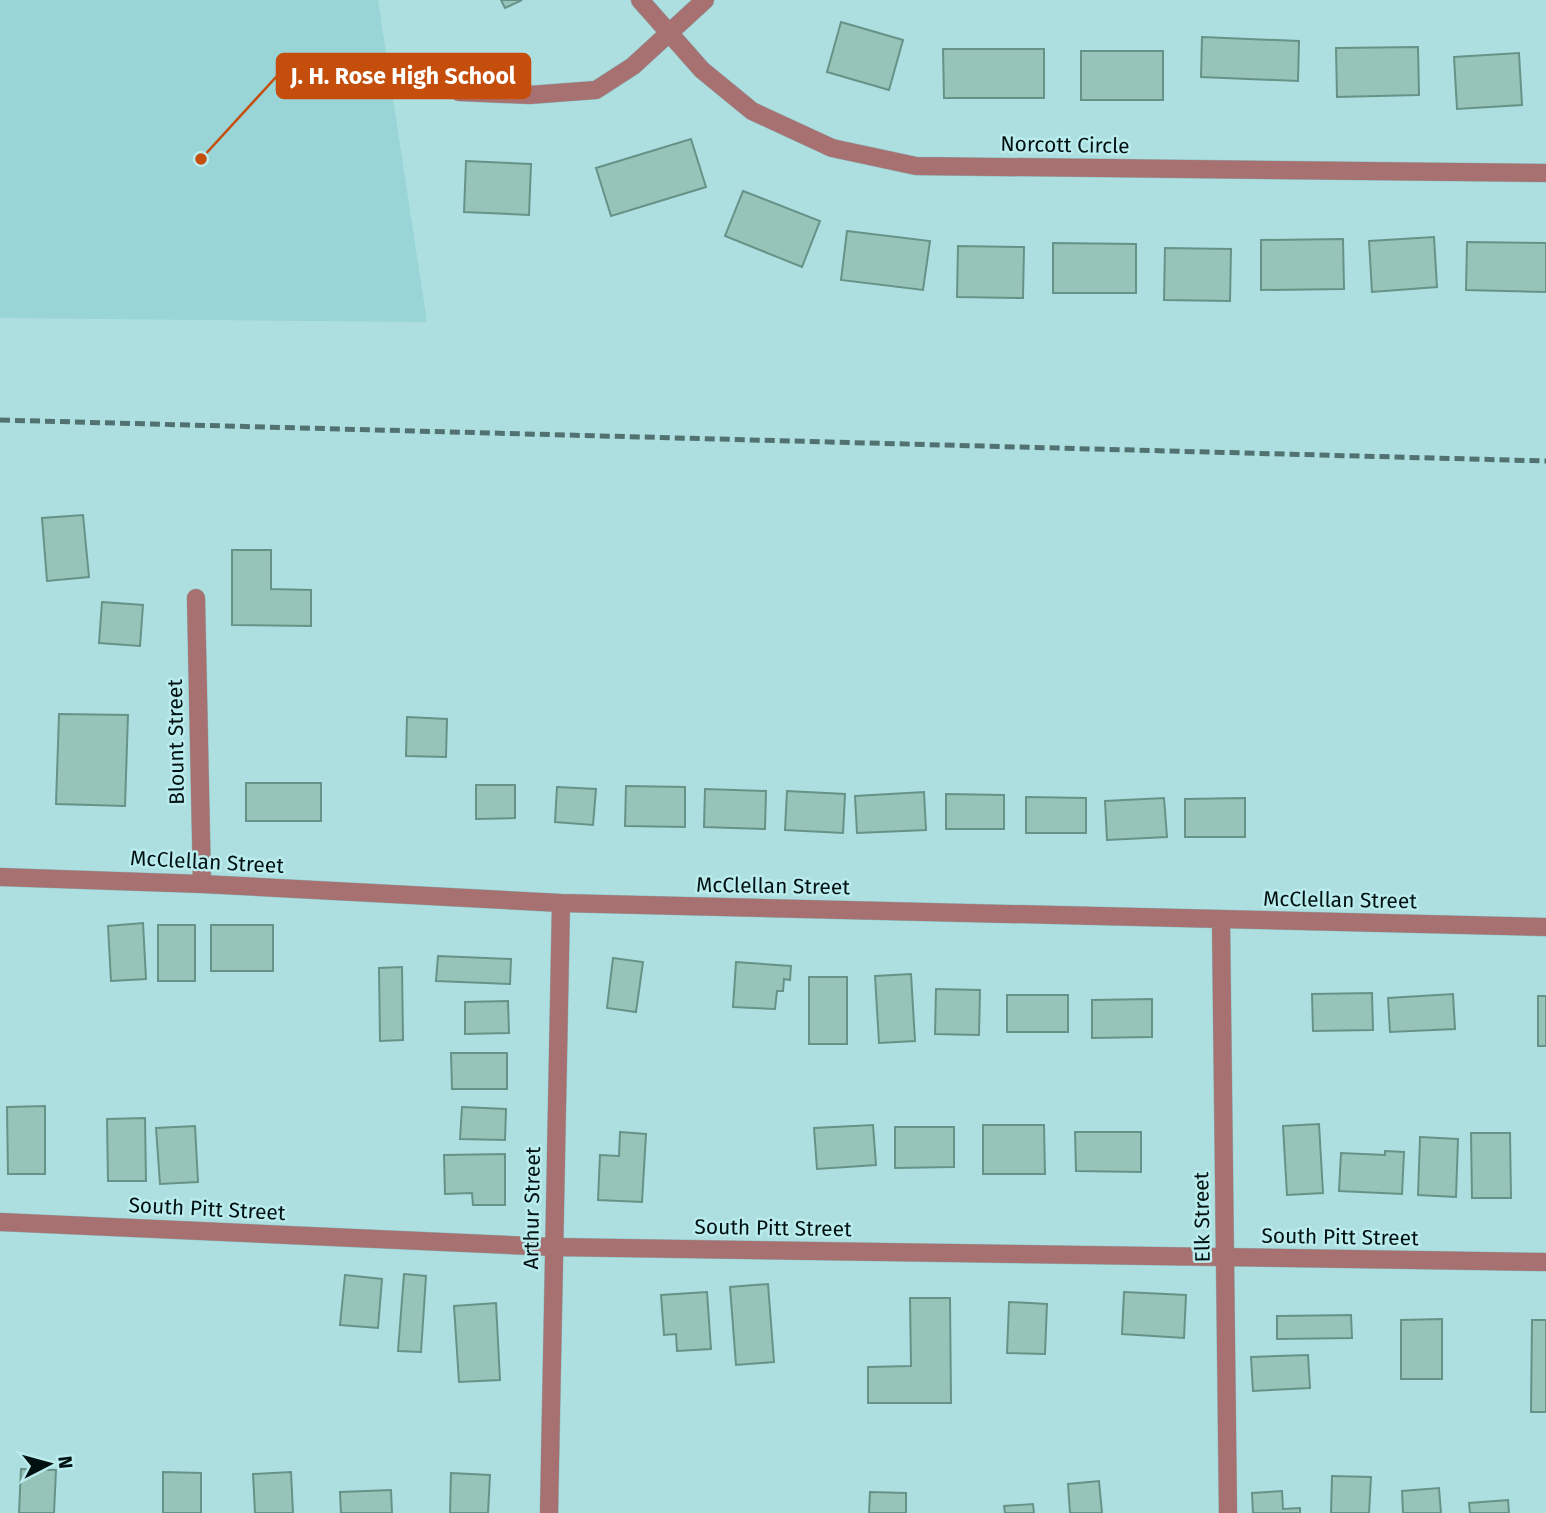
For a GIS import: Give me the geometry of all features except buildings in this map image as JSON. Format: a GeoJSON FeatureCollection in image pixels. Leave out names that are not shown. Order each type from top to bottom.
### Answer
{"type":"FeatureCollection","features":[{"type":"Feature","properties":{"kind":"street","name":"Norcott Circle"},"geometry":{"type":"LineString","coordinates":[[640,0],[702,70],[752,111],[832,148],[916,166],[1546,173]]}},
{"type":"Feature","properties":{"kind":"street"},"geometry":{"type":"LineString","coordinates":[[459,92],[529,95],[596,90],[633,66],[705,0]]}},
{"type":"Feature","properties":{"kind":"street","name":"Blount Street"},"geometry":{"type":"LineString","coordinates":[[196,598],[202,884]]}},
{"type":"Feature","properties":{"kind":"street","name":"McClellan Street"},"geometry":{"type":"LineString","coordinates":[[0,877],[202,884],[561,904],[1546,927]]}},
{"type":"Feature","properties":{"kind":"street","name":"Arthur Street"},"geometry":{"type":"LineString","coordinates":[[549,1513],[561,904]]}},
{"type":"Feature","properties":{"kind":"street","name":"Elk Street"},"geometry":{"type":"LineString","coordinates":[[1221,921],[1228,1513]]}},
{"type":"Feature","properties":{"kind":"street","name":"South Pitt Street"},"geometry":{"type":"LineString","coordinates":[[0,1223],[554,1247],[1546,1262]]}},
{"type":"Feature","properties":{"kind":"shaded area"},"geometry":{"type":"Polygon","coordinates":[[[0,0],[378,0],[427,322],[0,318],[0,0]]]}},
{"type":"Feature","properties":{"kind":"railway"},"geometry":{"type":"LineString","coordinates":[[0,420],[1546,461]]}},
{"type":"Feature","properties":{"kind":"place","name":"J. H. Rose High School"},"geometry":{"type":"Point","coordinates":[201,159]}}]}
